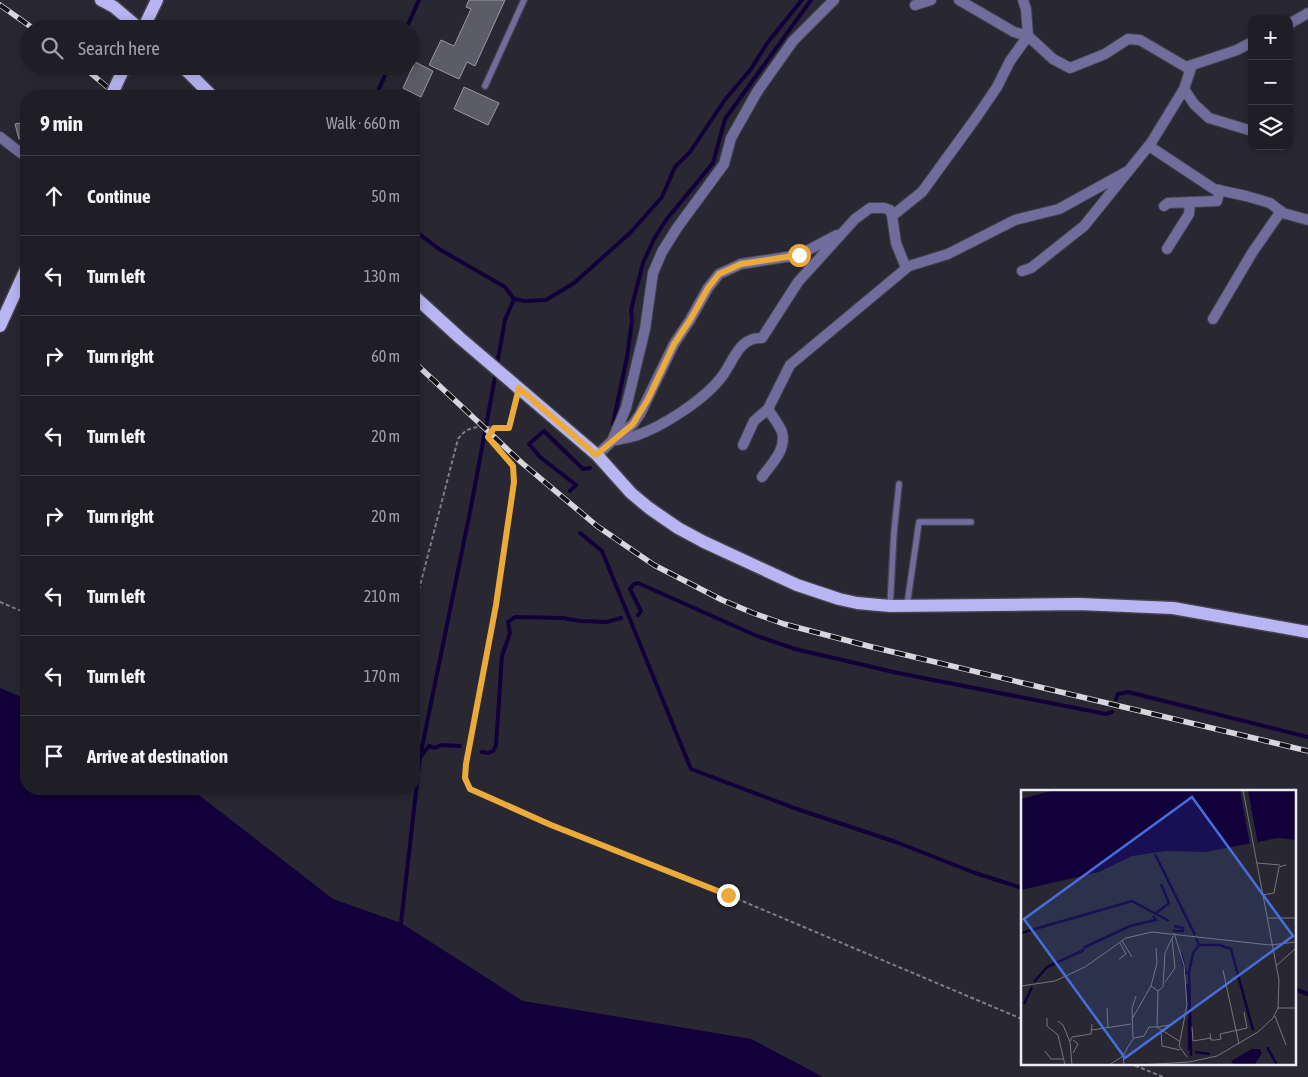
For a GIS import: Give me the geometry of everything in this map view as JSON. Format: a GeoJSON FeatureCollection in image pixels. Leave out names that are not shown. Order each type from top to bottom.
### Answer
{"type":"FeatureCollection","features":[{"type":"Feature","properties":{"kind":"main road"},"geometry":{"type":"LineString","coordinates":[[101,0],[131,20]]}},
{"type":"Feature","properties":{"kind":"main road"},"geometry":{"type":"LineString","coordinates":[[147,20],[158,0]]}},
{"type":"Feature","properties":{"kind":"main road"},"geometry":{"type":"LineString","coordinates":[[113,90],[120,75]]}},
{"type":"Feature","properties":{"kind":"main road"},"geometry":{"type":"LineString","coordinates":[[191,75],[206,90]]}},
{"type":"Feature","properties":{"kind":"main road"},"geometry":{"type":"LineString","coordinates":[[1,321],[20,281]]}},
{"type":"Feature","properties":{"kind":"main road"},"geometry":{"type":"LineString","coordinates":[[420,301],[596,455],[631,493],[649,508],[678,528],[704,542],[797,585],[858,603],[890,606],[1079,604],[1173,608],[1308,632]]}},
{"type":"Feature","properties":{"kind":"street"},"geometry":{"type":"LineString","coordinates":[[612,441],[626,408],[640,358],[653,273],[662,252],[677,228],[724,164],[731,138],[757,92],[793,41],[834,0]]}},
{"type":"Feature","properties":{"kind":"street"},"geometry":{"type":"LineString","coordinates":[[915,5],[931,0]]}},
{"type":"Feature","properties":{"kind":"street"},"geometry":{"type":"LineString","coordinates":[[959,0],[1014,32],[1028,36],[1053,59],[1070,68],[1105,54],[1128,39],[1140,40],[1186,68],[1237,50],[1248,44]]}},
{"type":"Feature","properties":{"kind":"street"},"geometry":{"type":"LineString","coordinates":[[892,216],[922,192],[978,115],[997,87],[1010,61],[1028,36],[1026,9],[1023,0]]}},
{"type":"Feature","properties":{"kind":"street"},"geometry":{"type":"LineString","coordinates":[[1293,22],[1308,14]]}},
{"type":"Feature","properties":{"kind":"street"},"geometry":{"type":"LineString","coordinates":[[1022,271],[1031,268],[1084,226],[1150,146],[1184,89],[1192,65]]}},
{"type":"Feature","properties":{"kind":"street"},"geometry":{"type":"LineString","coordinates":[[1184,89],[1194,104],[1209,118],[1248,129]]}},
{"type":"Feature","properties":{"kind":"street"},"geometry":{"type":"LineString","coordinates":[[0,137],[20,152]]}},
{"type":"Feature","properties":{"kind":"street"},"geometry":{"type":"LineString","coordinates":[[1150,146],[1214,189],[1270,203],[1281,211],[1308,220]]}},
{"type":"Feature","properties":{"kind":"street"},"geometry":{"type":"LineString","coordinates":[[744,445],[754,421],[768,409],[790,365],[906,268],[948,254],[1015,220],[1059,209],[1128,172]]}},
{"type":"Feature","properties":{"kind":"street"},"geometry":{"type":"LineString","coordinates":[[1164,206],[1168,203],[1217,201],[1220,190]]}},
{"type":"Feature","properties":{"kind":"street"},"geometry":{"type":"LineString","coordinates":[[1167,249],[1189,214],[1190,202]]}},
{"type":"Feature","properties":{"kind":"street"},"geometry":{"type":"LineString","coordinates":[[612,441],[635,436],[675,417],[713,386],[723,376],[736,353],[746,341],[762,338],[798,282],[854,219],[870,208],[890,210],[896,243],[906,268]]}},
{"type":"Feature","properties":{"kind":"street"},"geometry":{"type":"LineString","coordinates":[[1213,318],[1252,253],[1281,211]]}},
{"type":"Feature","properties":{"kind":"street"},"geometry":{"type":"LineString","coordinates":[[596,455],[633,424],[640,414],[674,344],[708,288],[719,274],[741,264],[799,255],[843,232]]}},
{"type":"Feature","properties":{"kind":"street"},"geometry":{"type":"LineString","coordinates":[[762,477],[780,453],[783,441],[782,431],[768,409]]}},
{"type":"Feature","properties":{"kind":"lane"},"geometry":{"type":"LineString","coordinates":[[485,86],[524,0]]}},
{"type":"Feature","properties":{"kind":"lane"},"geometry":{"type":"LineString","coordinates":[[890,606],[898,484]]}},
{"type":"Feature","properties":{"kind":"lane"},"geometry":{"type":"LineString","coordinates":[[907,605],[919,522],[971,522]]}},
{"type":"Feature","properties":{"kind":"path"},"geometry":{"type":"LineString","coordinates":[[420,585],[458,439],[462,433],[472,427],[509,428],[519,388]]}},
{"type":"Feature","properties":{"kind":"path"},"geometry":{"type":"LineString","coordinates":[[494,428],[488,437],[513,466],[514,482],[496,605],[466,764],[465,778],[470,789],[551,825],[728,895],[1021,1019]]}},
{"type":"Feature","properties":{"kind":"path"},"geometry":{"type":"LineString","coordinates":[[0,602],[20,610]]}},
{"type":"Feature","properties":{"kind":"path"},"geometry":{"type":"LineString","coordinates":[[1131,1064],[1163,1077]]}},
{"type":"Feature","properties":{"kind":"shaded area"},"geometry":{"type":"Polygon","coordinates":[[[0,688],[20,696],[20,795],[199,795],[333,899],[401,923],[523,1001],[751,1039],[823,1077],[0,1077],[0,688]]]}},
{"type":"Feature","properties":{"kind":"building"},"geometry":{"type":"Polygon","coordinates":[[[469,0],[505,0],[475,66],[467,62],[459,79],[429,65],[441,40],[454,46],[471,9],[466,7],[469,0]]]}},
{"type":"Feature","properties":{"kind":"building"},"geometry":{"type":"Polygon","coordinates":[[[420,64],[433,71],[421,97],[420,90],[407,90],[403,88],[409,75],[420,75],[420,64]]]}},
{"type":"Feature","properties":{"kind":"building"},"geometry":{"type":"Polygon","coordinates":[[[464,87],[499,103],[488,125],[454,109],[464,87]]]}},
{"type":"Feature","properties":{"kind":"building"},"geometry":{"type":"Polygon","coordinates":[[[20,123],[20,139],[19,139],[15,124],[20,123]]]}},
{"type":"Feature","properties":{"kind":"waterway"},"geometry":{"type":"LineString","coordinates":[[410,20],[419,0]]}},
{"type":"Feature","properties":{"kind":"waterway"},"geometry":{"type":"LineString","coordinates":[[497,365],[505,320],[514,299],[525,301],[546,300],[574,283],[630,233],[662,197],[675,167],[690,152],[724,101],[751,69],[768,42],[802,0]]}},
{"type":"Feature","properties":{"kind":"waterway"},"geometry":{"type":"LineString","coordinates":[[613,424],[627,357],[632,321],[631,310],[643,263],[654,239],[666,220],[713,163],[725,119],[811,0]]}},
{"type":"Feature","properties":{"kind":"waterway"},"geometry":{"type":"LineString","coordinates":[[379,90],[385,75]]}},
{"type":"Feature","properties":{"kind":"waterway"},"geometry":{"type":"LineString","coordinates":[[420,235],[439,249],[505,287],[514,299]]}},
{"type":"Feature","properties":{"kind":"waterway"},"geometry":{"type":"LineString","coordinates":[[420,757],[471,507],[496,372]]}},
{"type":"Feature","properties":{"kind":"waterway"},"geometry":{"type":"LineString","coordinates":[[570,491],[576,485],[540,457],[529,444],[544,431],[583,469],[590,468]]}},
{"type":"Feature","properties":{"kind":"waterway"},"geometry":{"type":"LineString","coordinates":[[580,533],[602,551],[691,769],[797,809],[896,842],[975,873],[1021,888]]}},
{"type":"Feature","properties":{"kind":"waterway"},"geometry":{"type":"LineString","coordinates":[[638,615],[641,611],[630,589],[634,584],[638,583],[757,636],[795,649],[898,673],[1106,714],[1112,712]]}},
{"type":"Feature","properties":{"kind":"waterway"},"geometry":{"type":"LineString","coordinates":[[482,752],[488,753],[493,751],[496,746],[502,656],[510,633],[508,622],[515,617],[563,618],[607,622],[621,618]]}},
{"type":"Feature","properties":{"kind":"waterway"},"geometry":{"type":"LineString","coordinates":[[1116,699],[1118,694],[1128,692],[1308,737]]}},
{"type":"Feature","properties":{"kind":"waterway"},"geometry":{"type":"LineString","coordinates":[[421,756],[429,746],[435,748],[441,745],[460,746]]}},
{"type":"Feature","properties":{"kind":"waterway"},"geometry":{"type":"LineString","coordinates":[[401,923],[416,795]]}},
{"type":"Feature","properties":{"kind":"waterway"},"geometry":{"type":"LineString","coordinates":[[1296,990],[1308,994]]}},
{"type":"Feature","properties":{"kind":"railway"},"geometry":{"type":"LineString","coordinates":[[0,5],[21,20]]}},
{"type":"Feature","properties":{"kind":"railway"},"geometry":{"type":"LineString","coordinates":[[93,75],[111,90]]}},
{"type":"Feature","properties":{"kind":"railway"},"geometry":{"type":"LineString","coordinates":[[420,368],[522,463],[597,526],[654,565],[722,600],[784,624],[868,646],[1308,751]]}},
{"type":"Feature","properties":{"kind":"route"},"geometry":{"type":"LineString","coordinates":[[728,895],[551,825],[470,789],[466,784],[466,764],[496,605],[514,482],[513,466],[488,437],[494,428],[509,428],[519,388],[596,455],[633,424],[640,414],[660,369],[674,344],[708,288],[719,274],[741,264],[799,255]]}}]}
